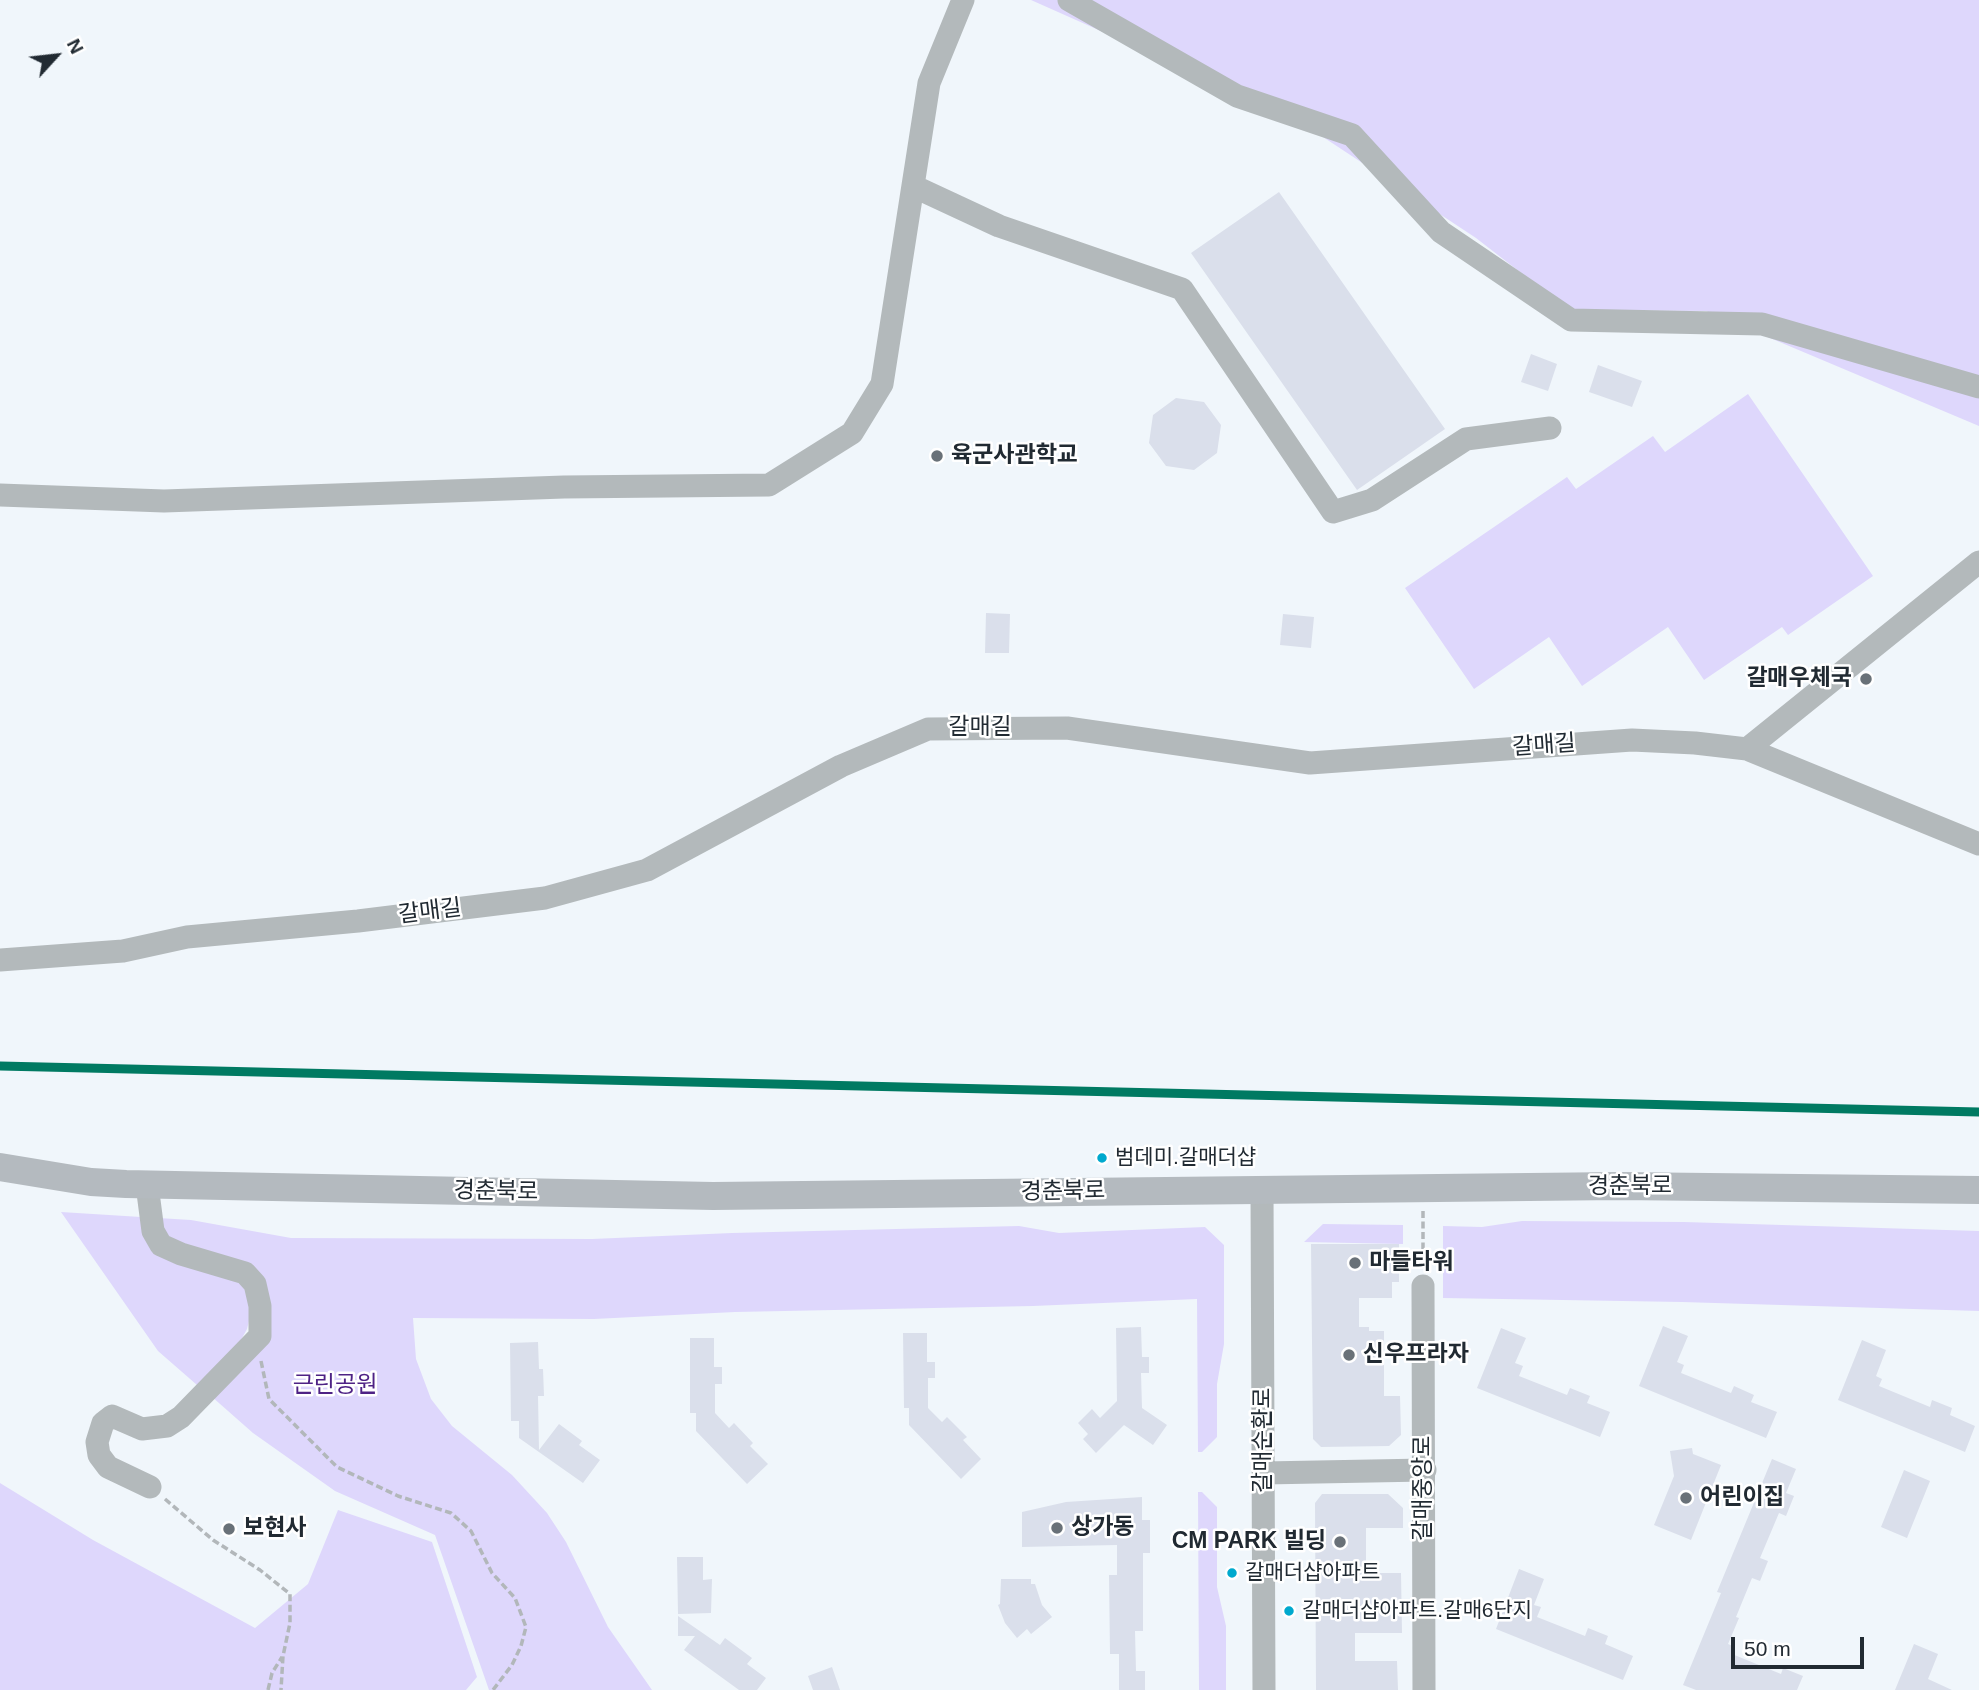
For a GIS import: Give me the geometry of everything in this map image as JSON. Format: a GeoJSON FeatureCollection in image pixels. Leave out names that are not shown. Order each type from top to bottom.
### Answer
{"type":"FeatureCollection","features":[{"type":"Feature","properties":{"kind":"main road","name":"경춘북로"},"geometry":{"type":"LineString","coordinates":[[0,1167],[91,1182],[147,1185],[713,1196],[1619,1186],[1979,1190]]}},
{"type":"Feature","properties":{"kind":"street"},"geometry":{"type":"LineString","coordinates":[[0,495],[164,500],[564,487],[769,485],[852,433],[882,384],[929,83],[963,0]]}},
{"type":"Feature","properties":{"kind":"street"},"geometry":{"type":"LineString","coordinates":[[1069,0],[1237,96],[1352,135],[1441,232],[1571,320],[1762,324],[1979,387]]}},
{"type":"Feature","properties":{"kind":"street"},"geometry":{"type":"LineString","coordinates":[[913,186],[999,226],[1182,289],[1333,512],[1372,500],[1466,439],[1550,428]]}},
{"type":"Feature","properties":{"kind":"street"},"geometry":{"type":"LineString","coordinates":[[1747,749],[1979,562]]}},
{"type":"Feature","properties":{"kind":"street","name":"갈매길"},"geometry":{"type":"LineString","coordinates":[[0,960],[123,951],[187,937],[358,921],[545,898],[647,870],[841,766],[928,729],[1067,728],[1310,763],[1632,740],[1695,743],[1747,749],[1979,844]]}},
{"type":"Feature","properties":{"kind":"street"},"geometry":{"type":"LineString","coordinates":[[147,1185],[153,1231],[161,1245],[181,1254],[245,1273],[255,1284],[260,1306],[260,1336],[181,1417],[167,1426],[142,1429],[112,1416],[103,1423],[97,1442],[99,1455],[108,1467],[150,1487]]}},
{"type":"Feature","properties":{"kind":"street","name":"갈매순환로"},"geometry":{"type":"LineString","coordinates":[[1262,1190],[1264,1690]]}},
{"type":"Feature","properties":{"kind":"street","name":"갈매중앙로"},"geometry":{"type":"LineString","coordinates":[[1423,1286],[1424,1690]]}},
{"type":"Feature","properties":{"kind":"street"},"geometry":{"type":"LineString","coordinates":[[1264,1473],[1425,1470]]}},
{"type":"Feature","properties":{"kind":"path"},"geometry":{"type":"LineString","coordinates":[[1423,1190],[1423,1286]]}},
{"type":"Feature","properties":{"kind":"path"},"geometry":{"type":"LineString","coordinates":[[258,1338],[268,1399],[337,1466],[398,1496],[451,1513],[471,1531],[492,1573],[515,1598],[526,1627],[512,1665],[493,1690]]}},
{"type":"Feature","properties":{"kind":"path"},"geometry":{"type":"LineString","coordinates":[[150,1487],[213,1540],[260,1570],[290,1594],[290,1623],[283,1656],[281,1690]]}},
{"type":"Feature","properties":{"kind":"path"},"geometry":{"type":"LineString","coordinates":[[268,1690],[272,1673],[283,1656]]}},
{"type":"Feature","properties":{"kind":"green space"},"geometry":{"type":"Polygon","coordinates":[[[1031,0],[1979,0],[1979,426],[1706,311],[1569,310],[1476,238],[1320,135],[1229,88],[1031,0]]]}},
{"type":"Feature","properties":{"kind":"green space"},"geometry":{"type":"Polygon","coordinates":[[[1748,394],[1873,576],[1788,635],[1782,627],[1704,680],[1668,627],[1582,686],[1549,637],[1474,689],[1405,588],[1567,477],[1576,489],[1653,436],[1665,452],[1748,394]]]}},
{"type":"Feature","properties":{"kind":"green space","name":"근린공원"},"geometry":{"type":"Polygon","coordinates":[[[61,1212],[141,1217],[146,1234],[236,1275],[248,1292],[250,1317],[241,1340],[197,1385],[158,1351],[61,1212]]]}},
{"type":"Feature","properties":{"kind":"green space"},"geometry":{"type":"Polygon","coordinates":[[[158,1218],[191,1220],[291,1238],[592,1239],[1019,1226],[1059,1233],[1205,1227],[1224,1245],[1224,1344],[1217,1384],[1217,1437],[1202,1452],[1198,1452],[1197,1299],[1033,1306],[735,1312],[594,1319],[413,1318],[416,1359],[431,1399],[452,1426],[512,1475],[547,1513],[566,1542],[608,1627],[652,1690],[489,1690],[435,1535],[335,1491],[253,1433],[211,1396],[245,1360],[265,1298],[168,1238],[158,1218]]]}},
{"type":"Feature","properties":{"kind":"green space"},"geometry":{"type":"Polygon","coordinates":[[[1522,1221],[1684,1222],[1979,1231],[1979,1311],[1443,1298],[1443,1226],[1482,1227],[1522,1221]]]}},
{"type":"Feature","properties":{"kind":"green space"},"geometry":{"type":"Polygon","coordinates":[[[1323,1224],[1403,1225],[1403,1244],[1304,1242],[1323,1224]]]}},
{"type":"Feature","properties":{"kind":"green space"},"geometry":{"type":"Polygon","coordinates":[[[0,1483],[93,1540],[255,1628],[308,1584],[338,1510],[432,1542],[477,1677],[466,1690],[0,1690],[0,1483]]]}},
{"type":"Feature","properties":{"kind":"green space"},"geometry":{"type":"Polygon","coordinates":[[[1198,1492],[1202,1492],[1217,1507],[1217,1587],[1226,1626],[1226,1690],[1199,1690],[1198,1492]]]}},
{"type":"Feature","properties":{"kind":"building"},"geometry":{"type":"Polygon","coordinates":[[[1279,192],[1445,429],[1357,490],[1191,253],[1279,192]]]}},
{"type":"Feature","properties":{"kind":"building"},"geometry":{"type":"Polygon","coordinates":[[[1531,354],[1557,364],[1548,391],[1521,382],[1531,354]]]}},
{"type":"Feature","properties":{"kind":"building"},"geometry":{"type":"Polygon","coordinates":[[[1598,365],[1642,381],[1632,407],[1589,392],[1598,365]]]}},
{"type":"Feature","properties":{"kind":"building"},"geometry":{"type":"Polygon","coordinates":[[[1176,398],[1204,402],[1221,425],[1217,453],[1194,470],[1166,466],[1149,443],[1153,415],[1176,398]]]}},
{"type":"Feature","properties":{"kind":"building"},"geometry":{"type":"Polygon","coordinates":[[[986,613],[1010,614],[1009,653],[985,653],[986,613]]]}},
{"type":"Feature","properties":{"kind":"building"},"geometry":{"type":"Polygon","coordinates":[[[1283,614],[1314,617],[1311,648],[1280,645],[1283,614]]]}},
{"type":"Feature","properties":{"kind":"building"},"geometry":{"type":"Polygon","coordinates":[[[1311,1244],[1399,1244],[1399,1282],[1392,1282],[1392,1298],[1359,1298],[1359,1327],[1369,1327],[1369,1331],[1384,1331],[1384,1396],[1400,1396],[1401,1435],[1389,1446],[1321,1447],[1313,1439],[1311,1244]]]}},
{"type":"Feature","properties":{"kind":"building"},"geometry":{"type":"Polygon","coordinates":[[[1663,1326],[1688,1336],[1677,1362],[1684,1365],[1681,1373],[1731,1393],[1734,1386],[1754,1395],[1751,1402],[1777,1412],[1766,1438],[1639,1386],[1663,1326]]]}},
{"type":"Feature","properties":{"kind":"building"},"geometry":{"type":"Polygon","coordinates":[[[1141,1327],[1142,1357],[1149,1357],[1149,1373],[1141,1373],[1142,1408],[1167,1425],[1153,1445],[1124,1425],[1096,1453],[1083,1439],[1088,1434],[1078,1423],[1092,1409],[1100,1418],[1117,1401],[1116,1328],[1141,1327]]]}},
{"type":"Feature","properties":{"kind":"building"},"geometry":{"type":"Polygon","coordinates":[[[1501,1328],[1526,1338],[1515,1363],[1523,1366],[1519,1376],[1567,1395],[1570,1388],[1590,1396],[1587,1403],[1610,1412],[1600,1437],[1477,1388],[1501,1328]]]}},
{"type":"Feature","properties":{"kind":"building"},"geometry":{"type":"Polygon","coordinates":[[[903,1333],[927,1333],[927,1362],[935,1362],[935,1378],[928,1378],[928,1408],[942,1422],[947,1417],[967,1437],[963,1440],[981,1459],[961,1479],[909,1425],[909,1408],[904,1408],[903,1333]]]}},
{"type":"Feature","properties":{"kind":"building"},"geometry":{"type":"Polygon","coordinates":[[[690,1338],[714,1338],[714,1367],[722,1367],[722,1384],[715,1384],[715,1413],[729,1428],[734,1423],[753,1443],[750,1446],[768,1464],[747,1484],[696,1431],[696,1413],[690,1413],[690,1338]]]}},
{"type":"Feature","properties":{"kind":"building"},"geometry":{"type":"Polygon","coordinates":[[[1862,1340],[1886,1350],[1876,1376],[1882,1379],[1879,1386],[1930,1407],[1932,1400],[1952,1408],[1950,1415],[1975,1426],[1965,1452],[1838,1400],[1862,1340]]]}},
{"type":"Feature","properties":{"kind":"building"},"geometry":{"type":"Polygon","coordinates":[[[538,1342],[544,1396],[538,1396],[539,1450],[559,1424],[582,1441],[579,1445],[600,1460],[583,1483],[519,1438],[519,1421],[511,1421],[510,1343],[538,1342]]]}},
{"type":"Feature","properties":{"kind":"building","name":"어린이집"},"geometry":{"type":"Polygon","coordinates":[[[1692,1448],[1693,1454],[1721,1465],[1691,1540],[1654,1525],[1674,1476],[1670,1451],[1692,1448]]]}},
{"type":"Feature","properties":{"kind":"building"},"geometry":{"type":"Polygon","coordinates":[[[1772,1459],[1796,1469],[1786,1493],[1794,1496],[1786,1516],[1779,1513],[1760,1558],[1768,1561],[1760,1581],[1752,1578],[1728,1644],[1735,1647],[1732,1654],[1781,1674],[1783,1668],[1803,1676],[1797,1690],[1696,1690],[1683,1685],[1721,1593],[1717,1592],[1772,1459]]]}},
{"type":"Feature","properties":{"kind":"building"},"geometry":{"type":"Polygon","coordinates":[[[1904,1470],[1930,1481],[1907,1538],[1881,1527],[1904,1470]]]}},
{"type":"Feature","properties":{"kind":"building"},"geometry":{"type":"Polygon","coordinates":[[[1322,1494],[1388,1494],[1403,1508],[1403,1528],[1366,1528],[1366,1573],[1401,1573],[1402,1633],[1355,1633],[1355,1661],[1397,1661],[1398,1690],[1316,1690],[1315,1503],[1322,1494]]]}},
{"type":"Feature","properties":{"kind":"building"},"geometry":{"type":"Polygon","coordinates":[[[1142,1497],[1142,1520],[1150,1520],[1150,1553],[1143,1553],[1143,1631],[1135,1631],[1136,1671],[1145,1671],[1145,1690],[1119,1690],[1119,1654],[1110,1654],[1109,1575],[1117,1575],[1117,1545],[1022,1547],[1022,1512],[1066,1502],[1142,1497]]]}},
{"type":"Feature","properties":{"kind":"building"},"geometry":{"type":"Polygon","coordinates":[[[677,1557],[703,1557],[703,1580],[712,1579],[711,1613],[678,1614],[677,1557]]]}},
{"type":"Feature","properties":{"kind":"building"},"geometry":{"type":"Polygon","coordinates":[[[1519,1569],[1544,1579],[1534,1605],[1541,1607],[1537,1617],[1585,1636],[1588,1628],[1608,1636],[1605,1644],[1633,1656],[1623,1680],[1496,1629],[1519,1569]]]}},
{"type":"Feature","properties":{"kind":"building"},"geometry":{"type":"Polygon","coordinates":[[[1001,1579],[1031,1579],[1042,1605],[1052,1617],[1031,1634],[1027,1629],[1017,1638],[1005,1623],[998,1605],[1001,1579]]]}},
{"type":"Feature","properties":{"kind":"building"},"geometry":{"type":"Polygon","coordinates":[[[678,1616],[720,1645],[725,1638],[752,1658],[747,1664],[766,1678],[757,1690],[739,1690],[684,1650],[695,1636],[678,1636],[678,1616]]]}},
{"type":"Feature","properties":{"kind":"building"},"geometry":{"type":"Polygon","coordinates":[[[1914,1644],[1938,1654],[1928,1679],[1952,1690],[1895,1690],[1914,1644]]]}},
{"type":"Feature","properties":{"kind":"building"},"geometry":{"type":"Polygon","coordinates":[[[832,1667],[840,1690],[813,1690],[808,1676],[832,1667]]]}},
{"type":"Feature","properties":{"kind":"transit line"},"geometry":{"type":"LineString","coordinates":[[0,1066],[1979,1112]]}},
{"type":"Feature","properties":{"kind":"place","name":"육군사관학교"},"geometry":{"type":"Point","coordinates":[937,456]}},
{"type":"Feature","properties":{"kind":"place","name":"갈매우체국"},"geometry":{"type":"Point","coordinates":[1866,679]}},
{"type":"Feature","properties":{"kind":"place","name":"범데미.갈매더샵"},"geometry":{"type":"Point","coordinates":[1102,1158]}},
{"type":"Feature","properties":{"kind":"place","name":"마들타워"},"geometry":{"type":"Point","coordinates":[1355,1263]}},
{"type":"Feature","properties":{"kind":"place","name":"신우프라자"},"geometry":{"type":"Point","coordinates":[1349,1355]}},
{"type":"Feature","properties":{"kind":"place","name":"어린이집"},"geometry":{"type":"Point","coordinates":[1686,1498]}},
{"type":"Feature","properties":{"kind":"place","name":"상가동"},"geometry":{"type":"Point","coordinates":[1057,1528]}},
{"type":"Feature","properties":{"kind":"place","name":"보현사"},"geometry":{"type":"Point","coordinates":[229,1529]}},
{"type":"Feature","properties":{"kind":"place","name":"CM PARK 빌딩"},"geometry":{"type":"Point","coordinates":[1340,1542]}},
{"type":"Feature","properties":{"kind":"place","name":"갈매더샵아파트"},"geometry":{"type":"Point","coordinates":[1232,1573]}},
{"type":"Feature","properties":{"kind":"place","name":"갈매더샵아파트.갈매6단지"},"geometry":{"type":"Point","coordinates":[1289,1611]}}]}
